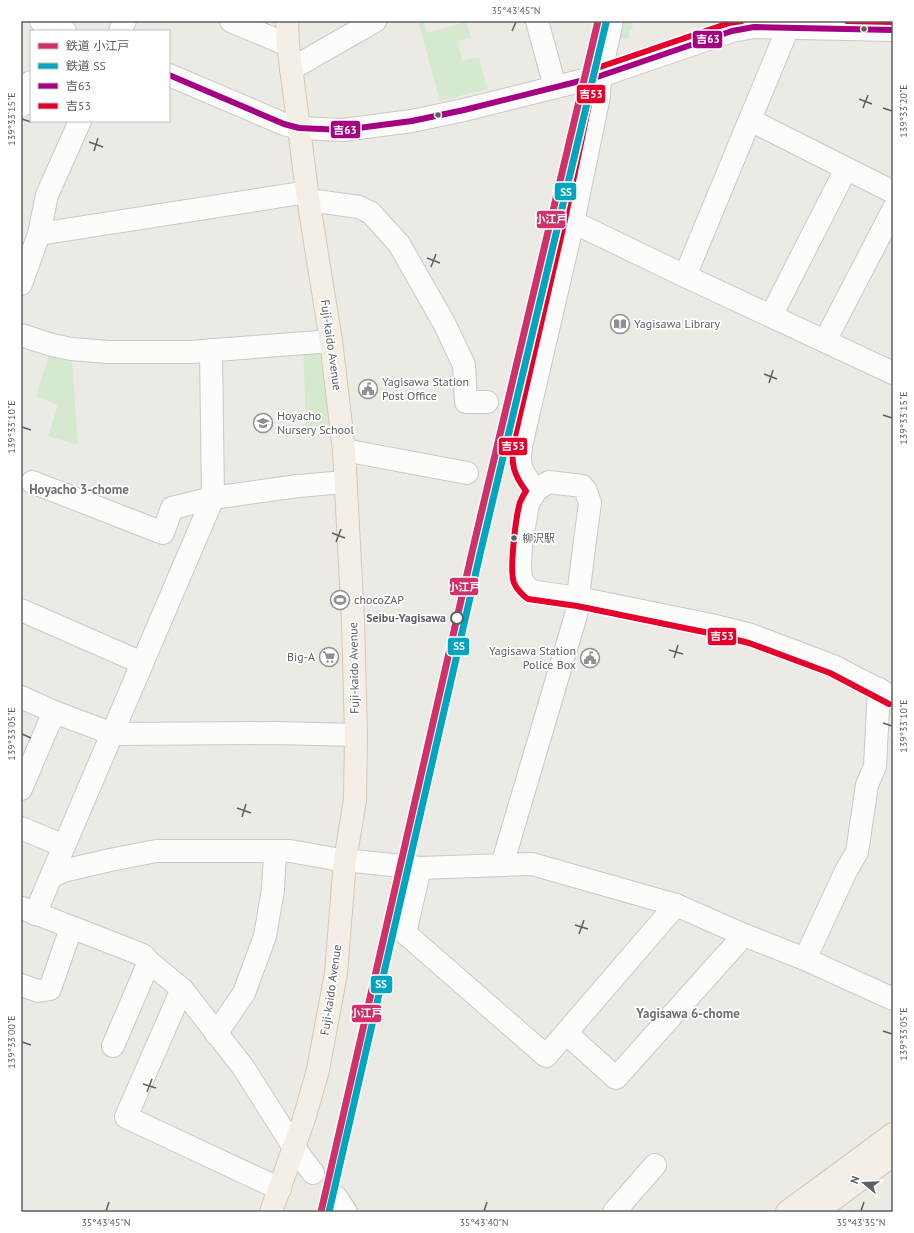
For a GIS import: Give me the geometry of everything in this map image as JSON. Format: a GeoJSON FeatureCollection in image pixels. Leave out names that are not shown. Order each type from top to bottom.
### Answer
{"type":"FeatureCollection","features":[{"type":"Feature","properties":{"kind":"main road","name":"Fuji-kaido Avenue"},"geometry":{"type":"LineString","coordinates":[[271,1212],[295,1149],[318,1070],[336,973],[345,860],[355,800],[356,735],[353,615],[344,450],[331,341],[305,197],[299,128],[288,45],[287,21]]}},
{"type":"Feature","properties":{"kind":"main road"},"geometry":{"type":"LineString","coordinates":[[787,1212],[893,1134]]}},
{"type":"Feature","properties":{"kind":"main road"},"geometry":{"type":"LineString","coordinates":[[816,1212],[893,1155]]}},
{"type":"Feature","properties":{"kind":"street"},"geometry":{"type":"LineString","coordinates":[[120,30],[125,21]]}},
{"type":"Feature","properties":{"kind":"street"},"geometry":{"type":"LineString","coordinates":[[231,21],[288,45]]}},
{"type":"Feature","properties":{"kind":"street"},"geometry":{"type":"LineString","coordinates":[[291,69],[375,21]]}},
{"type":"Feature","properties":{"kind":"street"},"geometry":{"type":"LineString","coordinates":[[537,21],[555,87]]}},
{"type":"Feature","properties":{"kind":"street"},"geometry":{"type":"LineString","coordinates":[[536,490],[524,474],[519,461],[521,446],[573,222],[599,96],[600,76],[612,21]]}},
{"type":"Feature","properties":{"kind":"street"},"geometry":{"type":"LineString","coordinates":[[170,75],[284,124],[299,128],[343,130],[412,121],[464,110],[600,76],[732,31],[754,27],[888,27]]}},
{"type":"Feature","properties":{"kind":"street"},"geometry":{"type":"LineString","coordinates":[[685,276],[788,28]]}},
{"type":"Feature","properties":{"kind":"street"},"geometry":{"type":"LineString","coordinates":[[750,120],[893,192]]}},
{"type":"Feature","properties":{"kind":"street"},"geometry":{"type":"LineString","coordinates":[[21,284],[39,234],[47,195],[80,122]]}},
{"type":"Feature","properties":{"kind":"street"},"geometry":{"type":"LineString","coordinates":[[771,316],[846,169]]}},
{"type":"Feature","properties":{"kind":"street"},"geometry":{"type":"LineString","coordinates":[[39,234],[305,197],[360,207],[371,213],[399,244],[444,323],[464,365],[466,402],[487,402]]}},
{"type":"Feature","properties":{"kind":"street"},"geometry":{"type":"LineString","coordinates":[[825,341],[893,210]]}},
{"type":"Feature","properties":{"kind":"street"},"geometry":{"type":"LineString","coordinates":[[573,222],[893,373]]}},
{"type":"Feature","properties":{"kind":"street"},"geometry":{"type":"LineString","coordinates":[[21,335],[52,345],[71,349],[108,352],[191,352],[331,341]]}},
{"type":"Feature","properties":{"kind":"street"},"geometry":{"type":"LineString","coordinates":[[211,350],[213,498],[51,877],[28,910],[143,955],[149,962],[182,989],[243,1067],[295,1149],[313,1172]]}},
{"type":"Feature","properties":{"kind":"street"},"geometry":{"type":"LineString","coordinates":[[344,450],[467,473]]}},
{"type":"Feature","properties":{"kind":"street"},"geometry":{"type":"LineString","coordinates":[[32,482],[163,533],[172,508],[213,498],[298,486],[345,482]]}},
{"type":"Feature","properties":{"kind":"street"},"geometry":{"type":"LineString","coordinates":[[502,865],[576,615],[578,598],[590,503],[586,491],[582,486],[549,482],[536,490],[528,504],[521,545],[520,565],[521,580],[530,591],[578,598],[711,625],[750,635],[833,666],[886,693],[875,766],[867,785],[857,852],[846,871],[805,959]]}},
{"type":"Feature","properties":{"kind":"street"},"geometry":{"type":"LineString","coordinates":[[21,610],[142,664]]}},
{"type":"Feature","properties":{"kind":"street"},"geometry":{"type":"LineString","coordinates":[[21,697],[54,712],[113,734],[275,733],[356,735]]}},
{"type":"Feature","properties":{"kind":"street"},"geometry":{"type":"LineString","coordinates":[[22,783],[54,712]]}},
{"type":"Feature","properties":{"kind":"street"},"geometry":{"type":"LineString","coordinates":[[21,828],[64,846]]}},
{"type":"Feature","properties":{"kind":"street"},"geometry":{"type":"LineString","coordinates":[[51,877],[63,871],[156,851],[290,851],[345,860],[420,868],[532,864],[676,905],[744,935],[805,959],[893,999]]}},
{"type":"Feature","properties":{"kind":"street"},"geometry":{"type":"LineString","coordinates":[[216,1034],[244,993],[265,936],[273,890],[275,852]]}},
{"type":"Feature","properties":{"kind":"street"},"geometry":{"type":"LineString","coordinates":[[420,868],[405,933],[546,1056],[676,905]]}},
{"type":"Feature","properties":{"kind":"street"},"geometry":{"type":"LineString","coordinates":[[21,985],[38,991],[50,989],[71,928]]}},
{"type":"Feature","properties":{"kind":"street"},"geometry":{"type":"LineString","coordinates":[[566,1032],[616,1078],[744,935]]}},
{"type":"Feature","properties":{"kind":"street"},"geometry":{"type":"LineString","coordinates":[[113,1046],[149,962]]}},
{"type":"Feature","properties":{"kind":"street"},"geometry":{"type":"LineString","coordinates":[[182,989],[126,1117],[280,1189]]}},
{"type":"Feature","properties":{"kind":"street"},"geometry":{"type":"LineString","coordinates":[[614,1212],[655,1165]]}},
{"type":"Feature","properties":{"kind":"green space"},"geometry":{"type":"Polygon","coordinates":[[[418,21],[424,21],[427,33],[466,22],[471,37],[458,41],[462,61],[479,57],[487,89],[440,101],[418,21]]]}},
{"type":"Feature","properties":{"kind":"green space"},"geometry":{"type":"Polygon","coordinates":[[[616,21],[632,21],[633,29],[629,29],[629,38],[612,40],[616,21]]]}},
{"type":"Feature","properties":{"kind":"green space"},"geometry":{"type":"Polygon","coordinates":[[[328,341],[338,427],[306,428],[303,343],[328,341]]]}},
{"type":"Feature","properties":{"kind":"green space"},"geometry":{"type":"Polygon","coordinates":[[[52,345],[71,349],[78,445],[48,436],[58,405],[36,396],[52,345]]]}},
{"type":"Feature","properties":{"kind":"rail line","name":"小江戸"},"geometry":{"type":"LineString","coordinates":[[321,1212],[473,548],[598,21]]}},
{"type":"Feature","properties":{"kind":"rail line","name":"SS"},"geometry":{"type":"LineString","coordinates":[[329,1212],[481,550],[606,23]]}},
{"type":"Feature","properties":{"kind":"transit line","name":"吉53"},"geometry":{"type":"LineString","coordinates":[[742,21],[729,23],[597,68],[592,73],[591,95],[565,220],[513,445],[512,458],[514,470],[526,491],[520,502],[515,530],[512,567],[514,583],[520,592],[528,599],[577,606],[709,633],[749,643],[830,673],[889,704]]}},
{"type":"Feature","properties":{"kind":"transit line","name":"吉53"},"geometry":{"type":"LineString","coordinates":[[847,21],[893,22]]}},
{"type":"Feature","properties":{"kind":"transit line","name":"吉63"},"geometry":{"type":"LineString","coordinates":[[170,75],[284,124],[299,128],[343,130],[412,121],[464,110],[600,76],[732,31],[754,27],[893,30]]}},
{"type":"Feature","properties":{"kind":"place","name":"Yagisawa Library"},"geometry":{"type":"Point","coordinates":[620,324]}},
{"type":"Feature","properties":{"kind":"place","name":"Yagisawa Station Post Office"},"geometry":{"type":"Point","coordinates":[368,389]}},
{"type":"Feature","properties":{"kind":"place","name":"Hoyacho Nursery School"},"geometry":{"type":"Point","coordinates":[263,423]}},
{"type":"Feature","properties":{"kind":"place","name":"柳沢駅"},"geometry":{"type":"Point","coordinates":[514,538]}},
{"type":"Feature","properties":{"kind":"place","name":"chocoZAP"},"geometry":{"type":"Point","coordinates":[340,600]}},
{"type":"Feature","properties":{"kind":"place","name":"Seibu-Yagisawa"},"geometry":{"type":"Point","coordinates":[457,618]}},
{"type":"Feature","properties":{"kind":"place","name":"Big-A"},"geometry":{"type":"Point","coordinates":[329,657]}},
{"type":"Feature","properties":{"kind":"place","name":"Yagisawa Station Police Box"},"geometry":{"type":"Point","coordinates":[590,658]}},
{"type":"Feature","properties":{"kind":"district","name":"Hoyacho 3-chome"},"geometry":{"type":"Point","coordinates":[79,489]}},
{"type":"Feature","properties":{"kind":"district","name":"Yagisawa 6-chome"},"geometry":{"type":"Point","coordinates":[688,1013]}}]}
